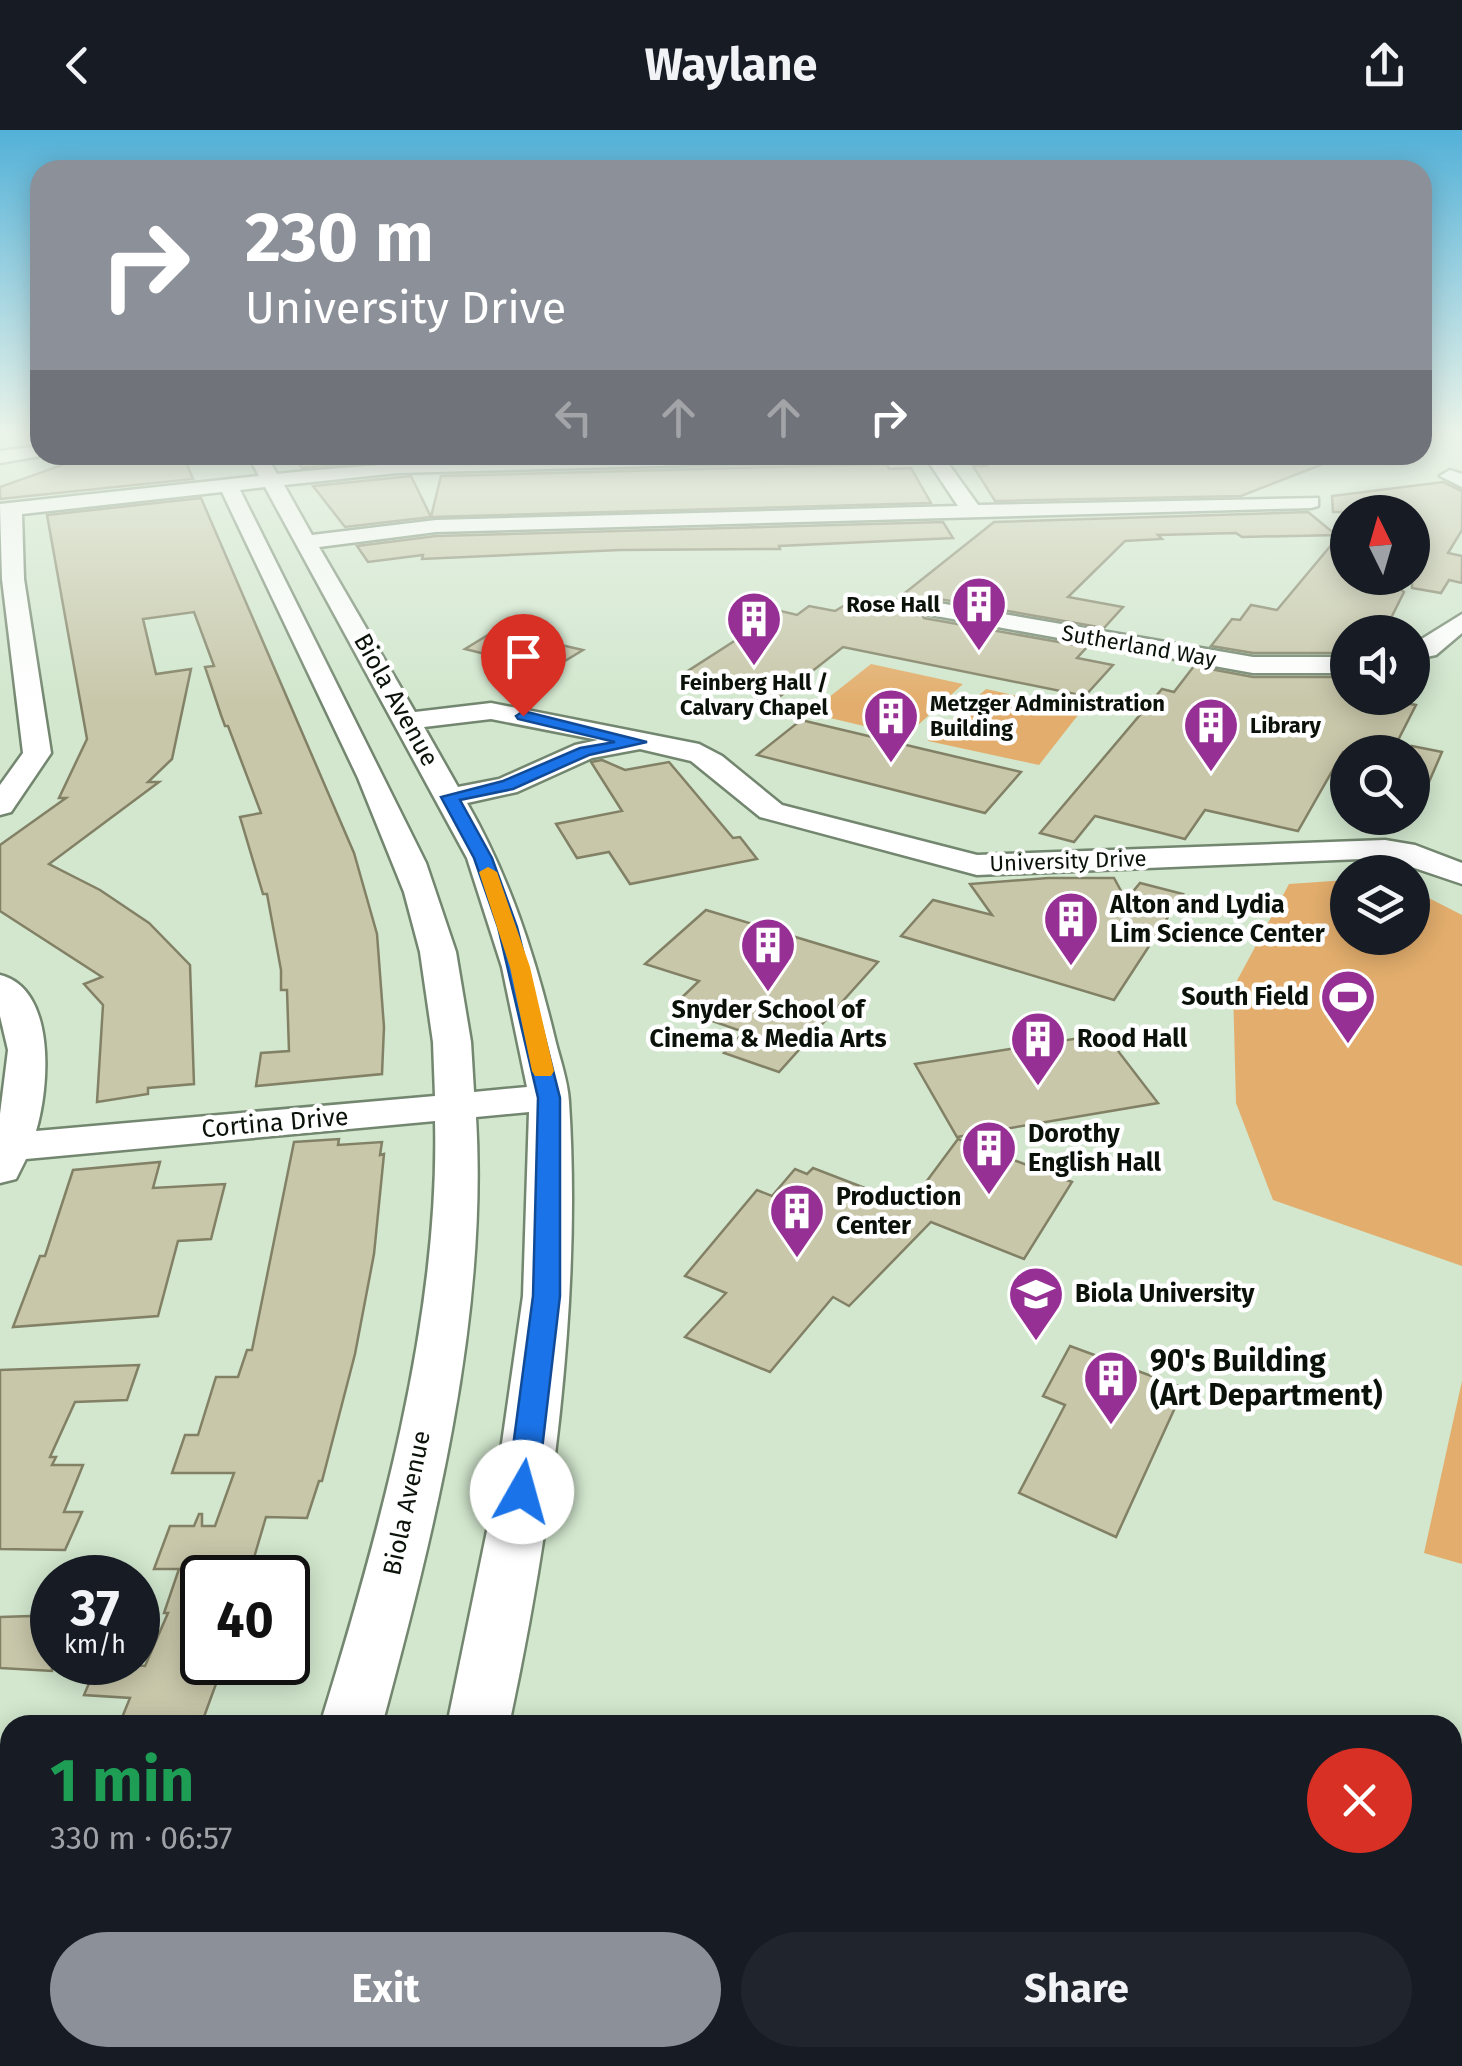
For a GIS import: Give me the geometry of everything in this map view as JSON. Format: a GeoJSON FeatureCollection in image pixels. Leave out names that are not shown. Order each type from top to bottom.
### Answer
{"type":"FeatureCollection","features":[{"type":"Feature","properties":{"kind":"street"},"geometry":{"type":"LineString","coordinates":[[0,806],[37,753],[11,672],[6,522]]}},
{"type":"Feature","properties":{"kind":"street","name":"Biola Avenue"},"geometry":{"type":"LineString","coordinates":[[246,522],[408,853],[439,953],[456,1107],[453,1210],[440,1334],[415,1479],[376,1642],[353,1715]]}},
{"type":"Feature","properties":{"kind":"street","name":"Biola Avenue"},"geometry":{"type":"LineString","coordinates":[[297,522],[483,858],[508,927],[549,1098],[546,1296],[522,1492],[480,1715]]}},
{"type":"Feature","properties":{"kind":"street"},"geometry":{"type":"LineString","coordinates":[[308,542],[436,526],[567,522]]}},
{"type":"Feature","properties":{"kind":"street","name":"Sutherland Way"},"geometry":{"type":"LineString","coordinates":[[933,609],[1192,656],[1253,664],[1330,665]]}},
{"type":"Feature","properties":{"kind":"street"},"geometry":{"type":"LineString","coordinates":[[1430,648],[1462,621]]}},
{"type":"Feature","properties":{"kind":"street"},"geometry":{"type":"LineString","coordinates":[[499,712],[543,740],[544,757],[532,774]]}},
{"type":"Feature","properties":{"kind":"street","name":"University Drive"},"geometry":{"type":"LineString","coordinates":[[408,720],[499,712],[710,758],[751,799],[771,811],[977,864],[1385,849],[1404,852],[1462,874]]}},
{"type":"Feature","properties":{"kind":"street","name":"University Drive"},"geometry":{"type":"LineString","coordinates":[[450,797],[507,786],[586,751],[640,742]]}},
{"type":"Feature","properties":{"kind":"street"},"geometry":{"type":"LineString","coordinates":[[0,986],[15,1001],[31,1059],[4,1156]]}},
{"type":"Feature","properties":{"kind":"street","name":"Cortina Drive"},"geometry":{"type":"LineString","coordinates":[[4,1156],[549,1098]]}},
{"type":"Feature","properties":{"kind":"shaded area"},"geometry":{"type":"Polygon","coordinates":[[[871,664],[963,684],[906,736],[809,713],[871,664]]]}},
{"type":"Feature","properties":{"kind":"shaded area"},"geometry":{"type":"Polygon","coordinates":[[[986,689],[1082,710],[1039,765],[928,741],[986,689]]]}},
{"type":"Feature","properties":{"kind":"shaded area","name":"South Field"},"geometry":{"type":"Polygon","coordinates":[[[1330,881],[1330,955],[1430,955],[1430,899],[1462,915],[1462,1266],[1273,1200],[1236,1103],[1233,988],[1289,884],[1330,881]]]}},
{"type":"Feature","properties":{"kind":"shaded area"},"geometry":{"type":"Polygon","coordinates":[[[1462,1381],[1462,1564],[1424,1553],[1462,1381]]]}},
{"type":"Feature","properties":{"kind":"building"},"geometry":{"type":"Polygon","coordinates":[[[48,522],[211,522],[354,853],[377,934],[384,1027],[382,1074],[256,1086],[261,1053],[289,1051],[287,990],[281,990],[267,894],[263,894],[240,817],[261,813],[205,667],[214,666],[194,612],[143,619],[156,674],[191,669],[172,759],[148,782],[159,782],[49,864],[100,890],[149,923],[190,965],[194,1084],[148,1088],[148,1094],[97,1102],[103,1005],[84,984],[102,977],[0,911],[0,845],[66,798],[59,798],[87,739],[48,522]]]}},
{"type":"Feature","properties":{"kind":"building"},"geometry":{"type":"Polygon","coordinates":[[[341,522],[385,522],[345,527],[341,522]]]}},
{"type":"Feature","properties":{"kind":"building"},"geometry":{"type":"Polygon","coordinates":[[[943,522],[953,538],[779,546],[780,549],[620,550],[422,559],[423,555],[368,562],[357,546],[436,536],[943,522]]]}},
{"type":"Feature","properties":{"kind":"building"},"geometry":{"type":"Polygon","coordinates":[[[994,522],[1321,522],[1330,530],[1330,535],[1158,535],[1162,539],[1125,541],[1068,597],[1123,607],[1104,628],[934,598],[918,607],[924,618],[1087,647],[1077,658],[1113,665],[1085,696],[843,647],[778,698],[680,676],[781,611],[797,615],[809,606],[835,611],[845,605],[881,612],[994,522]]]}},
{"type":"Feature","properties":{"kind":"building"},"geometry":{"type":"Polygon","coordinates":[[[1430,522],[1462,522],[1462,530],[1448,553],[1462,556],[1462,583],[1449,580],[1441,593],[1430,591],[1430,522]]]}},
{"type":"Feature","properties":{"kind":"building"},"geometry":{"type":"Polygon","coordinates":[[[1330,547],[1330,595],[1402,595],[1392,615],[1330,615],[1330,653],[1253,653],[1211,646],[1232,619],[1240,620],[1251,605],[1277,610],[1330,547]]]}},
{"type":"Feature","properties":{"kind":"building"},"geometry":{"type":"Polygon","coordinates":[[[496,630],[583,650],[550,670],[465,649],[496,630]]]}},
{"type":"Feature","properties":{"kind":"building"},"geometry":{"type":"Polygon","coordinates":[[[1194,666],[1253,677],[1330,677],[1330,715],[1411,715],[1401,735],[1330,735],[1330,775],[1298,831],[1205,810],[1185,839],[1095,816],[1074,842],[1040,833],[1162,689],[1174,692],[1194,666]]]}},
{"type":"Feature","properties":{"kind":"building","name":"Metzger Administration Building"},"geometry":{"type":"Polygon","coordinates":[[[801,720],[1021,772],[985,813],[757,755],[801,720]]]}},
{"type":"Feature","properties":{"kind":"building"},"geometry":{"type":"Polygon","coordinates":[[[1430,750],[1442,752],[1430,780],[1430,750]]]}},
{"type":"Feature","properties":{"kind":"building"},"geometry":{"type":"Polygon","coordinates":[[[602,760],[625,770],[669,762],[733,838],[740,837],[757,859],[630,884],[609,852],[577,858],[556,824],[622,811],[591,762],[602,760]]]}},
{"type":"Feature","properties":{"kind":"building","name":"Alton and Lydia Lim Science Center"},"geometry":{"type":"Polygon","coordinates":[[[1114,878],[1126,900],[1140,883],[1183,894],[1114,1000],[901,936],[933,900],[992,915],[970,884],[1114,878]]]}},
{"type":"Feature","properties":{"kind":"building","name":"Snyder School of Cinema & Media Arts"},"geometry":{"type":"Polygon","coordinates":[[[706,910],[878,962],[779,1072],[724,1053],[744,1032],[672,1007],[699,981],[645,964],[706,910]]]}},
{"type":"Feature","properties":{"kind":"building","name":"Rood Hall"},"geometry":{"type":"Polygon","coordinates":[[[1105,1034],[1158,1103],[957,1137],[915,1064],[1105,1034]]]}},
{"type":"Feature","properties":{"kind":"building","name":"Production Center"},"geometry":{"type":"Polygon","coordinates":[[[958,1139],[1072,1182],[1024,1259],[931,1222],[849,1306],[833,1297],[770,1372],[685,1337],[726,1293],[685,1276],[757,1190],[772,1196],[795,1169],[807,1174],[813,1168],[909,1205],[958,1139]]]}},
{"type":"Feature","properties":{"kind":"building"},"geometry":{"type":"Polygon","coordinates":[[[294,1142],[382,1142],[374,1254],[355,1354],[322,1481],[307,1518],[266,1517],[255,1555],[180,1555],[180,1685],[216,1685],[205,1715],[123,1715],[130,1698],[84,1695],[88,1685],[160,1685],[160,1631],[179,1569],[160,1569],[159,1555],[170,1526],[194,1526],[202,1514],[202,1526],[215,1526],[234,1473],[172,1473],[185,1435],[198,1435],[216,1377],[238,1377],[247,1350],[252,1350],[294,1142]]]}},
{"type":"Feature","properties":{"kind":"building"},"geometry":{"type":"Polygon","coordinates":[[[160,1162],[153,1188],[225,1184],[211,1239],[178,1241],[158,1316],[13,1327],[40,1256],[45,1256],[73,1170],[160,1162]]]}},
{"type":"Feature","properties":{"kind":"building","name":"90's Building (Art Department)"},"geometry":{"type":"Polygon","coordinates":[[[1070,1346],[1184,1388],[1116,1537],[1019,1493],[1065,1405],[1043,1396],[1070,1346]]]}},
{"type":"Feature","properties":{"kind":"building"},"geometry":{"type":"Polygon","coordinates":[[[139,1365],[127,1400],[75,1402],[50,1457],[56,1457],[52,1465],[83,1465],[64,1512],[82,1512],[65,1550],[0,1549],[0,1370],[139,1365]]]}},
{"type":"Feature","properties":{"kind":"building"},"geometry":{"type":"Polygon","coordinates":[[[30,1616],[30,1670],[0,1668],[0,1617],[30,1616]]]}},
{"type":"Feature","properties":{"kind":"slow traffic"},"geometry":{"type":"LineString","coordinates":[[488,872],[520,967],[543,1071]]}},
{"type":"Feature","properties":{"kind":"place","name":"Rose Hall"},"geometry":{"type":"Point","coordinates":[979,653]}},
{"type":"Feature","properties":{"kind":"place","name":"Feinberg Hall / Calvary Chapel"},"geometry":{"type":"Point","coordinates":[754,668]}},
{"type":"Feature","properties":{"kind":"place","name":"Metzger Administration Building"},"geometry":{"type":"Point","coordinates":[891,765]}},
{"type":"Feature","properties":{"kind":"place","name":"Library"},"geometry":{"type":"Point","coordinates":[1211,774]}},
{"type":"Feature","properties":{"kind":"place","name":"Alton and Lydia Lim Science Center"},"geometry":{"type":"Point","coordinates":[1071,968]}},
{"type":"Feature","properties":{"kind":"place","name":"Snyder School of Cinema & Media Arts"},"geometry":{"type":"Point","coordinates":[768,994]}},
{"type":"Feature","properties":{"kind":"place","name":"South Field"},"geometry":{"type":"Point","coordinates":[1348,1046]}},
{"type":"Feature","properties":{"kind":"place","name":"Rood Hall"},"geometry":{"type":"Point","coordinates":[1038,1088]}},
{"type":"Feature","properties":{"kind":"place","name":"Dorothy English Hall"},"geometry":{"type":"Point","coordinates":[989,1197]}},
{"type":"Feature","properties":{"kind":"place","name":"Production Center"},"geometry":{"type":"Point","coordinates":[797,1260]}},
{"type":"Feature","properties":{"kind":"place","name":"Biola University"},"geometry":{"type":"Point","coordinates":[1036,1343]}},
{"type":"Feature","properties":{"kind":"place","name":"90's Building (Art Department)"},"geometry":{"type":"Point","coordinates":[1111,1427]}},
{"type":"Feature","properties":{"kind":"route"},"geometry":{"type":"LineString","coordinates":[[522,1492],[546,1296],[549,1098],[508,927],[483,858],[450,797],[507,786],[586,751],[640,742],[523,716]]}}]}
